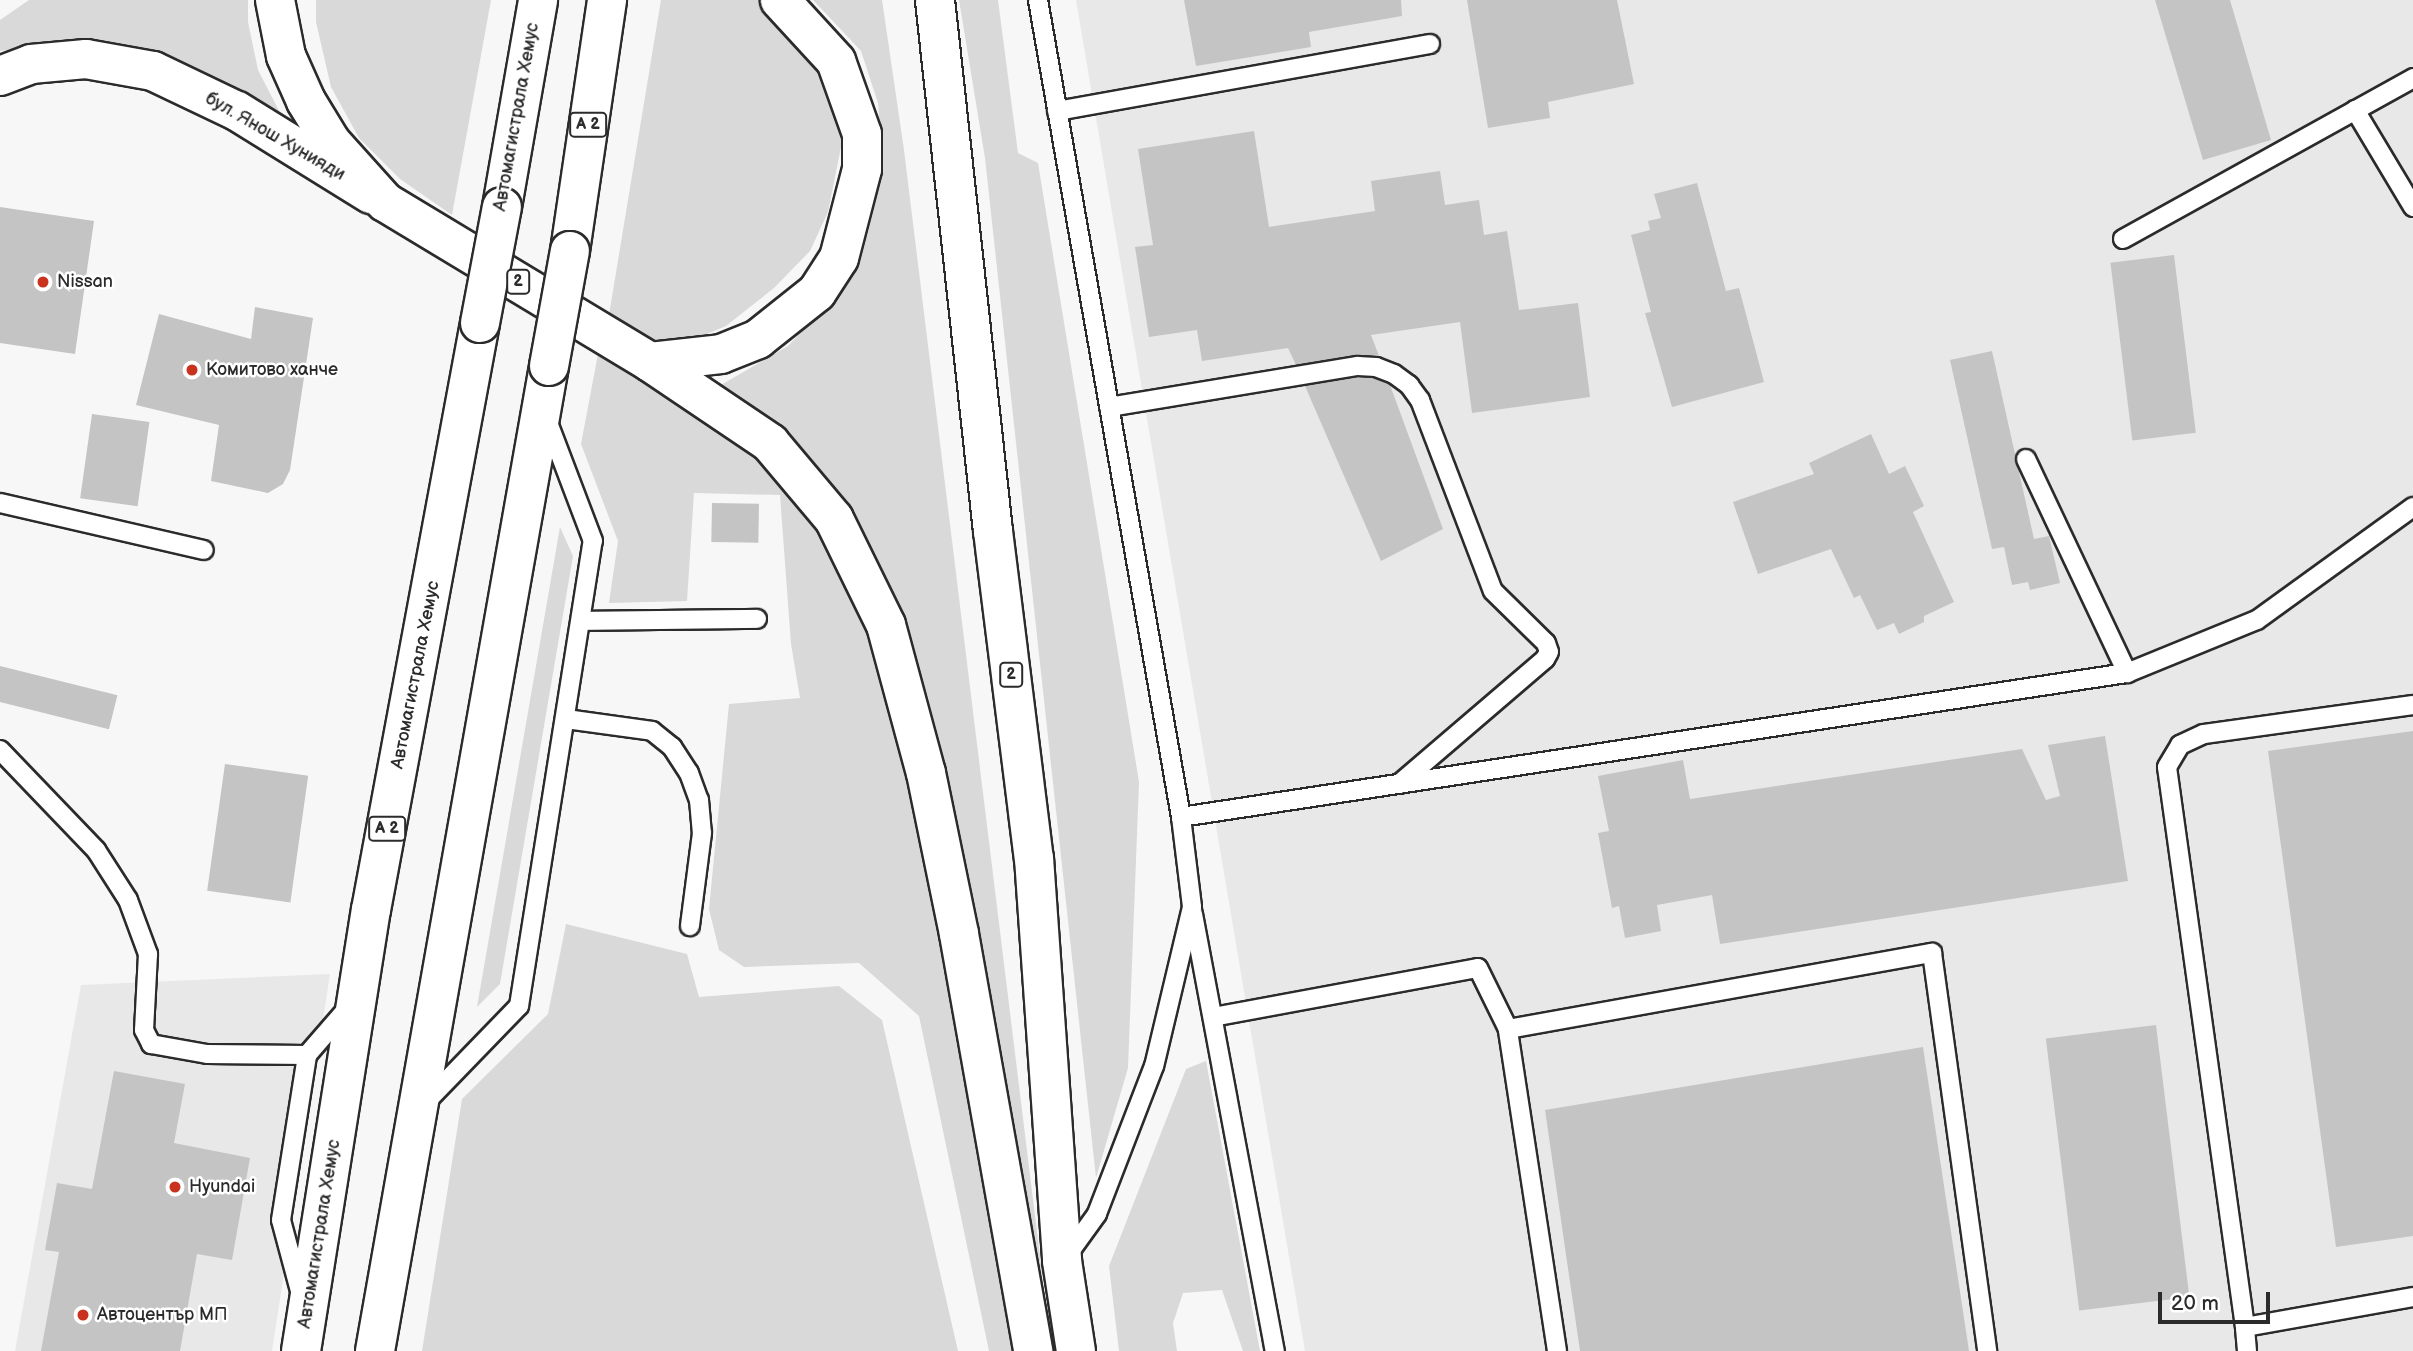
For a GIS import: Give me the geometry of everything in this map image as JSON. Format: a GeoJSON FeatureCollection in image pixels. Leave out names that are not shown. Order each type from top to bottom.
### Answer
{"type":"FeatureCollection","features":[{"type":"Feature","properties":{"kind":"main road","name":"2"},"geometry":{"type":"LineString","coordinates":[[275,0],[286,56],[306,101],[331,142],[385,202],[650,362],[770,443],[834,519],[886,625],[926,773],[959,933],[1033,1351]]}},
{"type":"Feature","properties":{"kind":"main road","name":"Автомагистрала Хемус"},"geometry":{"type":"LineString","coordinates":[[302,1344],[371,910],[538,0]]}},
{"type":"Feature","properties":{"kind":"main road","name":"A 2"},"geometry":{"type":"LineString","coordinates":[[374,1351],[570,251],[607,0]]}},
{"type":"Feature","properties":{"kind":"main road"},"geometry":{"type":"LineString","coordinates":[[650,362],[720,354],[758,339],[817,292],[839,258],[862,169],[862,134],[836,61],[780,0]]}},
{"type":"Feature","properties":{"kind":"main road","name":"2"},"geometry":{"type":"LineString","coordinates":[[935,0],[995,545],[1034,858],[1062,1261],[1076,1351]]}},
{"type":"Feature","properties":{"kind":"main road","name":"бул. Янош Хунияди"},"geometry":{"type":"LineString","coordinates":[[0,76],[31,64],[86,59],[153,71],[237,111],[385,202]]}},
{"type":"Feature","properties":{"kind":"lane"},"geometry":{"type":"LineString","coordinates":[[1038,0],[1181,817],[1192,906],[1275,1351]]}},
{"type":"Feature","properties":{"kind":"lane"},"geometry":{"type":"LineString","coordinates":[[1057,111],[1430,44]]}},
{"type":"Feature","properties":{"kind":"lane"},"geometry":{"type":"LineString","coordinates":[[2123,239],[2413,78]]}},
{"type":"Feature","properties":{"kind":"lane"},"geometry":{"type":"LineString","coordinates":[[2355,110],[2413,206]]}},
{"type":"Feature","properties":{"kind":"lane"},"geometry":{"type":"LineString","coordinates":[[1109,408],[1358,366],[1376,367],[1394,374],[1409,385],[1420,400],[1493,591],[1546,643],[1549,652],[1545,659],[1399,784]]}},
{"type":"Feature","properties":{"kind":"lane"},"geometry":{"type":"LineString","coordinates":[[415,1113],[519,1006],[593,541],[542,406]]}},
{"type":"Feature","properties":{"kind":"lane"},"geometry":{"type":"LineString","coordinates":[[2026,459],[2127,673]]}},
{"type":"Feature","properties":{"kind":"lane"},"geometry":{"type":"LineString","coordinates":[[0,503],[204,550]]}},
{"type":"Feature","properties":{"kind":"lane"},"geometry":{"type":"LineString","coordinates":[[1181,817],[2127,673],[2257,620],[2413,508]]}},
{"type":"Feature","properties":{"kind":"lane"},"geometry":{"type":"LineString","coordinates":[[582,621],[757,620]]}},
{"type":"Feature","properties":{"kind":"lane"},"geometry":{"type":"LineString","coordinates":[[2247,1351],[2167,767],[2180,745],[2204,734],[2413,705]]}},
{"type":"Feature","properties":{"kind":"lane"},"geometry":{"type":"LineString","coordinates":[[566,719],[652,731],[672,747],[689,773],[699,800],[702,833],[690,926]]}},
{"type":"Feature","properties":{"kind":"lane"},"geometry":{"type":"LineString","coordinates":[[0,750],[96,850],[128,900],[148,954],[144,1030],[151,1044],[207,1054],[307,1055]]}},
{"type":"Feature","properties":{"kind":"lane"},"geometry":{"type":"LineString","coordinates":[[1062,1261],[1097,1214],[1154,1066],[1192,906]]}},
{"type":"Feature","properties":{"kind":"lane"},"geometry":{"type":"LineString","coordinates":[[1508,1029],[1932,953],[1987,1351]]}},
{"type":"Feature","properties":{"kind":"lane"},"geometry":{"type":"LineString","coordinates":[[1213,1017],[1478,968],[1508,1029],[1557,1351]]}},
{"type":"Feature","properties":{"kind":"lane"},"geometry":{"type":"LineString","coordinates":[[302,1344],[299,1281],[281,1220],[307,1055],[335,1025],[359,992]]}},
{"type":"Feature","properties":{"kind":"lane"},"geometry":{"type":"LineString","coordinates":[[2245,1327],[2413,1297]]}},
{"type":"Feature","properties":{"kind":"shaded area"},"geometry":{"type":"Polygon","coordinates":[[[29,0],[248,0],[248,22],[258,70],[290,132],[141,50],[78,40],[0,51],[0,20],[29,0]]]}},
{"type":"Feature","properties":{"kind":"shaded area"},"geometry":{"type":"Polygon","coordinates":[[[316,0],[491,0],[452,215],[400,179],[359,138],[331,87],[316,22],[316,0]]]}},
{"type":"Feature","properties":{"kind":"shaded area"},"geometry":{"type":"Polygon","coordinates":[[[661,0],[759,0],[810,57],[831,91],[843,137],[828,212],[810,251],[774,288],[726,326],[669,350],[609,315],[661,0]]]}},
{"type":"Feature","properties":{"kind":"shaded area"},"geometry":{"type":"Polygon","coordinates":[[[813,0],[882,0],[904,150],[1043,1281],[949,796],[905,620],[829,482],[757,421],[714,389],[788,346],[832,299],[867,236],[883,170],[878,103],[861,51],[813,0]]]}},
{"type":"Feature","properties":{"kind":"shaded area"},"geometry":{"type":"Polygon","coordinates":[[[959,0],[998,0],[1018,153],[1038,163],[1139,782],[1128,1068],[1096,1178],[985,158],[959,0]]]}},
{"type":"Feature","properties":{"kind":"shaded area"},"geometry":{"type":"Polygon","coordinates":[[[1076,0],[2413,0],[2413,1351],[1305,1351],[1076,0]]]}},
{"type":"Feature","properties":{"kind":"shaded area"},"geometry":{"type":"Polygon","coordinates":[[[598,354],[759,453],[817,522],[877,636],[911,783],[1013,1351],[989,1351],[919,1016],[859,963],[744,967],[719,950],[709,909],[729,704],[800,698],[791,644],[780,495],[694,493],[687,601],[609,603],[618,541],[581,444],[598,354]]]}},
{"type":"Feature","properties":{"kind":"shaded area"},"geometry":{"type":"Polygon","coordinates":[[[560,527],[573,556],[500,984],[477,1007],[560,527]]]}},
{"type":"Feature","properties":{"kind":"shaded area"},"geometry":{"type":"Polygon","coordinates":[[[566,924],[687,954],[699,997],[839,986],[882,1020],[958,1351],[422,1351],[462,1099],[548,1014],[566,924]]]}},
{"type":"Feature","properties":{"kind":"shaded area"},"geometry":{"type":"Polygon","coordinates":[[[330,974],[272,1351],[15,1351],[81,985],[330,974]]]}},
{"type":"Feature","properties":{"kind":"shaded area"},"geometry":{"type":"Polygon","coordinates":[[[1206,1061],[1260,1351],[1243,1351],[1222,1290],[1183,1293],[1173,1323],[1177,1351],[1119,1351],[1109,1266],[1186,1069],[1206,1061]]]}},
{"type":"Feature","properties":{"kind":"building"},"geometry":{"type":"Polygon","coordinates":[[[1184,0],[1401,0],[1402,16],[1309,32],[1311,47],[1196,66],[1184,0]]]}},
{"type":"Feature","properties":{"kind":"building"},"geometry":{"type":"Polygon","coordinates":[[[1467,0],[1617,0],[1634,84],[1548,102],[1550,118],[1488,128],[1467,0]]]}},
{"type":"Feature","properties":{"kind":"building"},"geometry":{"type":"Polygon","coordinates":[[[2155,0],[2230,0],[2271,140],[2203,160],[2155,0]]]}},
{"type":"Feature","properties":{"kind":"building"},"geometry":{"type":"Polygon","coordinates":[[[1254,131],[1269,227],[1375,211],[1371,181],[1440,171],[1445,205],[1479,200],[1484,235],[1507,231],[1519,310],[1578,303],[1590,397],[1472,413],[1460,322],[1371,335],[1379,356],[1356,355],[1296,365],[1288,348],[1202,361],[1197,330],[1149,337],[1135,247],[1153,245],[1138,149],[1254,131]]]}},
{"type":"Feature","properties":{"kind":"building"},"geometry":{"type":"Polygon","coordinates":[[[1697,183],[1726,291],[1739,288],[1764,382],[1672,407],[1645,313],[1651,312],[1631,235],[1650,230],[1648,221],[1661,218],[1654,194],[1697,183]]]}},
{"type":"Feature","properties":{"kind":"building","name":"Nissan"},"geometry":{"type":"Polygon","coordinates":[[[0,207],[94,221],[75,354],[0,343],[0,207]]]}},
{"type":"Feature","properties":{"kind":"building"},"geometry":{"type":"Polygon","coordinates":[[[2174,255],[2196,433],[2132,440],[2110,263],[2174,255]]]}},
{"type":"Feature","properties":{"kind":"building"},"geometry":{"type":"Polygon","coordinates":[[[255,307],[313,318],[290,470],[283,484],[268,493],[211,481],[219,425],[136,405],[159,314],[251,339],[255,307]]]}},
{"type":"Feature","properties":{"kind":"building"},"geometry":{"type":"Polygon","coordinates":[[[1992,351],[2034,539],[2049,536],[2060,583],[2030,590],[2028,582],[2012,585],[2004,547],[1992,549],[1950,360],[1992,351]]]}},
{"type":"Feature","properties":{"kind":"building"},"geometry":{"type":"Polygon","coordinates":[[[1359,377],[1374,378],[1390,385],[1443,529],[1381,561],[1305,386],[1359,377]]]}},
{"type":"Feature","properties":{"kind":"building"},"geometry":{"type":"Polygon","coordinates":[[[92,414],[149,422],[138,506],[80,498],[92,414]]]}},
{"type":"Feature","properties":{"kind":"building"},"geometry":{"type":"Polygon","coordinates":[[[1871,434],[1889,474],[1905,466],[1924,506],[1913,512],[1954,602],[1924,616],[1924,622],[1899,634],[1894,623],[1877,630],[1860,595],[1854,598],[1831,549],[1758,574],[1733,502],[1814,474],[1809,463],[1871,434]]]}},
{"type":"Feature","properties":{"kind":"building"},"geometry":{"type":"Polygon","coordinates":[[[712,503],[759,504],[758,543],[711,542],[712,503]]]}},
{"type":"Feature","properties":{"kind":"building"},"geometry":{"type":"Polygon","coordinates":[[[0,666],[117,695],[109,729],[0,702],[0,666]]]}},
{"type":"Feature","properties":{"kind":"building"},"geometry":{"type":"Polygon","coordinates":[[[2413,731],[2413,1236],[2336,1247],[2268,751],[2413,731]]]}},
{"type":"Feature","properties":{"kind":"building"},"geometry":{"type":"Polygon","coordinates":[[[2105,736],[2128,881],[1720,944],[1712,895],[1657,905],[1661,931],[1625,938],[1619,906],[1612,908],[1598,833],[1609,831],[1598,776],[1683,760],[1690,799],[2022,749],[2046,800],[2060,796],[2048,745],[2105,736]]]}},
{"type":"Feature","properties":{"kind":"building"},"geometry":{"type":"Polygon","coordinates":[[[225,764],[308,776],[290,902],[207,891],[225,764]]]}},
{"type":"Feature","properties":{"kind":"building"},"geometry":{"type":"Polygon","coordinates":[[[2156,1025],[2189,1297],[2079,1310],[2046,1039],[2156,1025]]]}},
{"type":"Feature","properties":{"kind":"building"},"geometry":{"type":"Polygon","coordinates":[[[1923,1047],[1969,1351],[1580,1351],[1545,1110],[1923,1047]]]}},
{"type":"Feature","properties":{"kind":"building","name":"Hyundai"},"geometry":{"type":"Polygon","coordinates":[[[114,1071],[185,1084],[174,1143],[250,1158],[232,1260],[197,1254],[180,1351],[41,1351],[59,1252],[45,1250],[57,1183],[92,1189],[114,1071]]]}},
{"type":"Feature","properties":{"kind":"place","name":"Nissan"},"geometry":{"type":"Point","coordinates":[43,282]}},
{"type":"Feature","properties":{"kind":"place","name":"Комитово ханче"},"geometry":{"type":"Point","coordinates":[192,370]}},
{"type":"Feature","properties":{"kind":"place","name":"Hyundai"},"geometry":{"type":"Point","coordinates":[175,1187]}},
{"type":"Feature","properties":{"kind":"place","name":"Автоцентър МП"},"geometry":{"type":"Point","coordinates":[83,1315]}}]}
